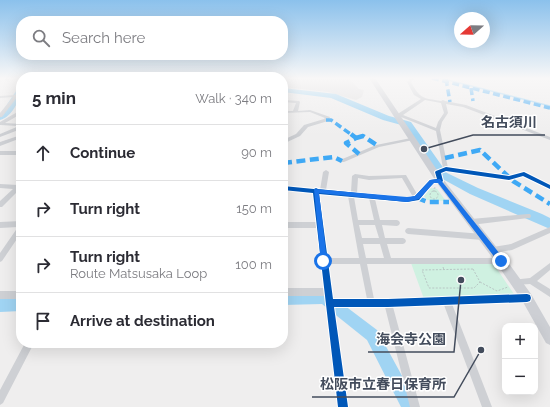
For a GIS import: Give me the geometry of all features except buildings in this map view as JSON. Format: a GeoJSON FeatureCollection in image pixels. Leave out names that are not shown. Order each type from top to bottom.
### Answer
{"type":"FeatureCollection","features":[{"type":"Feature","properties":{"kind":"main road"},"geometry":{"type":"LineString","coordinates":[[384,97],[403,128],[501,261],[513,284],[527,298],[550,339]]}},
{"type":"Feature","properties":{"kind":"street"},"geometry":{"type":"LineString","coordinates":[[0,116],[15,97]]}},
{"type":"Feature","properties":{"kind":"street"},"geometry":{"type":"LineString","coordinates":[[421,97],[424,99],[443,101],[482,112],[550,139]]}},
{"type":"Feature","properties":{"kind":"street"},"geometry":{"type":"LineString","coordinates":[[397,116],[424,99]]}},
{"type":"Feature","properties":{"kind":"street"},"geometry":{"type":"LineString","coordinates":[[288,101],[298,102],[295,112]]}},
{"type":"Feature","properties":{"kind":"street"},"geometry":{"type":"LineString","coordinates":[[443,101],[446,113],[440,122],[438,130],[446,169]]}},
{"type":"Feature","properties":{"kind":"street"},"geometry":{"type":"LineString","coordinates":[[288,112],[310,111],[328,117],[326,120],[306,126],[298,135],[288,140]]}},
{"type":"Feature","properties":{"kind":"street"},"geometry":{"type":"LineString","coordinates":[[1,124],[16,115]]}},
{"type":"Feature","properties":{"kind":"street"},"geometry":{"type":"LineString","coordinates":[[397,116],[438,130]]}},
{"type":"Feature","properties":{"kind":"street"},"geometry":{"type":"LineString","coordinates":[[1,124],[16,126]]}},
{"type":"Feature","properties":{"kind":"street"},"geometry":{"type":"LineString","coordinates":[[0,136],[16,128]]}},
{"type":"Feature","properties":{"kind":"street"},"geometry":{"type":"LineString","coordinates":[[0,144],[16,138]]}},
{"type":"Feature","properties":{"kind":"street"},"geometry":{"type":"LineString","coordinates":[[342,161],[378,146],[411,139]]}},
{"type":"Feature","properties":{"kind":"street"},"geometry":{"type":"LineString","coordinates":[[0,153],[16,154]]}},
{"type":"Feature","properties":{"kind":"street"},"geometry":{"type":"LineString","coordinates":[[288,188],[407,200],[417,198],[432,181],[439,177],[446,169]]}},
{"type":"Feature","properties":{"kind":"street"},"geometry":{"type":"LineString","coordinates":[[446,169],[509,178],[524,174],[550,187]]}},
{"type":"Feature","properties":{"kind":"street"},"geometry":{"type":"LineString","coordinates":[[323,191],[326,172]]}},
{"type":"Feature","properties":{"kind":"street"},"geometry":{"type":"LineString","coordinates":[[371,302],[352,194],[355,176],[369,178],[404,176],[417,198]]}},
{"type":"Feature","properties":{"kind":"street"},"geometry":{"type":"LineString","coordinates":[[0,186],[16,186]]}},
{"type":"Feature","properties":{"kind":"street"},"geometry":{"type":"LineString","coordinates":[[0,205],[16,190]]}},
{"type":"Feature","properties":{"kind":"street"},"geometry":{"type":"LineString","coordinates":[[316,190],[323,261],[329,292],[343,407]]}},
{"type":"Feature","properties":{"kind":"street"},"geometry":{"type":"LineString","coordinates":[[371,196],[388,261]]}},
{"type":"Feature","properties":{"kind":"street"},"geometry":{"type":"LineString","coordinates":[[472,222],[528,216]]}},
{"type":"Feature","properties":{"kind":"street"},"geometry":{"type":"LineString","coordinates":[[356,222],[397,222]]}},
{"type":"Feature","properties":{"kind":"street"},"geometry":{"type":"LineString","coordinates":[[0,225],[16,224]]}},
{"type":"Feature","properties":{"kind":"street"},"geometry":{"type":"LineString","coordinates":[[288,225],[320,225]]}},
{"type":"Feature","properties":{"kind":"street"},"geometry":{"type":"LineString","coordinates":[[493,250],[512,246],[550,230]]}},
{"type":"Feature","properties":{"kind":"street"},"geometry":{"type":"LineString","coordinates":[[408,231],[483,237]]}},
{"type":"Feature","properties":{"kind":"street"},"geometry":{"type":"LineString","coordinates":[[0,259],[16,235]]}},
{"type":"Feature","properties":{"kind":"street"},"geometry":{"type":"LineString","coordinates":[[360,241],[403,241]]}},
{"type":"Feature","properties":{"kind":"street"},"geometry":{"type":"LineString","coordinates":[[323,261],[501,261]]}},
{"type":"Feature","properties":{"kind":"street"},"geometry":{"type":"LineString","coordinates":[[513,284],[531,280],[550,266]]}},
{"type":"Feature","properties":{"kind":"street"},"geometry":{"type":"LineString","coordinates":[[531,280],[550,293]]}},
{"type":"Feature","properties":{"kind":"street"},"geometry":{"type":"LineString","coordinates":[[288,292],[329,292]]}},
{"type":"Feature","properties":{"kind":"street"},"geometry":{"type":"LineString","coordinates":[[0,295],[16,294]]}},
{"type":"Feature","properties":{"kind":"street"},"geometry":{"type":"LineString","coordinates":[[330,303],[446,302],[527,298]]}},
{"type":"Feature","properties":{"kind":"street"},"geometry":{"type":"LineString","coordinates":[[446,302],[487,407]]}},
{"type":"Feature","properties":{"kind":"street"},"geometry":{"type":"LineString","coordinates":[[388,303],[415,407]]}},
{"type":"Feature","properties":{"kind":"street"},"geometry":{"type":"LineString","coordinates":[[0,400],[27,348]]}},
{"type":"Feature","properties":{"kind":"path"},"geometry":{"type":"LineString","coordinates":[[430,197],[429,193],[434,192],[438,196],[436,199],[437,202]]}},
{"type":"Feature","properties":{"kind":"path"},"geometry":{"type":"LineString","coordinates":[[426,198],[430,197],[436,199]]}},
{"type":"Feature","properties":{"kind":"path"},"geometry":{"type":"LineString","coordinates":[[441,261],[444,270]]}},
{"type":"Feature","properties":{"kind":"path"},"geometry":{"type":"LineString","coordinates":[[480,282],[474,288],[429,288],[422,270],[473,269],[480,282],[497,291],[513,284]]}},
{"type":"Feature","properties":{"kind":"shaded area"},"geometry":{"type":"Polygon","coordinates":[[[345,97],[362,97],[356,100],[345,97]]]}},
{"type":"Feature","properties":{"kind":"green space"},"geometry":{"type":"Polygon","coordinates":[[[431,188],[437,189],[446,201],[427,200],[424,196],[431,188]]]}},
{"type":"Feature","properties":{"kind":"green space"},"geometry":{"type":"Polygon","coordinates":[[[411,263],[493,263],[516,297],[424,299],[411,263]]]}},
{"type":"Feature","properties":{"kind":"waterway"},"geometry":{"type":"LineString","coordinates":[[335,97],[386,118],[408,124],[443,175],[474,191],[538,217],[550,224]]}},
{"type":"Feature","properties":{"kind":"waterway"},"geometry":{"type":"LineString","coordinates":[[515,97],[550,106]]}},
{"type":"Feature","properties":{"kind":"waterway"},"geometry":{"type":"LineString","coordinates":[[0,118],[5,115],[16,98]]}},
{"type":"Feature","properties":{"kind":"waterway"},"geometry":{"type":"LineString","coordinates":[[288,298],[324,297],[372,335],[410,407]]}},
{"type":"Feature","properties":{"kind":"waterway"},"geometry":{"type":"LineString","coordinates":[[0,305],[16,304]]}},
{"type":"Feature","properties":{"kind":"marked path"},"geometry":{"type":"LineString","coordinates":[[449,97],[450,102]]}},
{"type":"Feature","properties":{"kind":"marked path"},"geometry":{"type":"LineString","coordinates":[[472,97],[473,101]]}},
{"type":"Feature","properties":{"kind":"marked path"},"geometry":{"type":"LineString","coordinates":[[507,97],[550,108]]}},
{"type":"Feature","properties":{"kind":"marked path"},"geometry":{"type":"LineString","coordinates":[[326,120],[331,120],[356,138],[346,143],[359,154]]}},
{"type":"Feature","properties":{"kind":"marked path"},"geometry":{"type":"LineString","coordinates":[[356,138],[363,136],[378,146]]}},
{"type":"Feature","properties":{"kind":"marked path"},"geometry":{"type":"LineString","coordinates":[[445,158],[480,150],[513,181],[550,204]]}},
{"type":"Feature","properties":{"kind":"marked path"},"geometry":{"type":"LineString","coordinates":[[288,162],[334,157],[342,161]]}},
{"type":"Feature","properties":{"kind":"marked path"},"geometry":{"type":"LineString","coordinates":[[417,198],[428,202],[449,202]]}},
{"type":"Feature","properties":{"kind":"cycle path"},"geometry":{"type":"LineString","coordinates":[[288,188],[407,200],[417,198],[432,181],[440,181],[438,172],[446,169],[509,178],[524,174],[550,187]]}},
{"type":"Feature","properties":{"kind":"cycle path"},"geometry":{"type":"LineString","coordinates":[[316,190],[343,407]]}},
{"type":"Feature","properties":{"kind":"cycle path"},"geometry":{"type":"LineString","coordinates":[[330,303],[388,303],[527,298]]}},
{"type":"Feature","properties":{"kind":"place","name":"名古須川"},"geometry":{"type":"Point","coordinates":[424,149]}},
{"type":"Feature","properties":{"kind":"place","name":"海会寺公園"},"geometry":{"type":"Point","coordinates":[461,280]}},
{"type":"Feature","properties":{"kind":"place","name":"松阪市立春日保育所"},"geometry":{"type":"Point","coordinates":[481,350]}},
{"type":"Feature","properties":{"kind":"route"},"geometry":{"type":"LineString","coordinates":[[323,261],[316,190],[407,200],[417,198],[432,181],[440,181],[501,261]]}}]}
